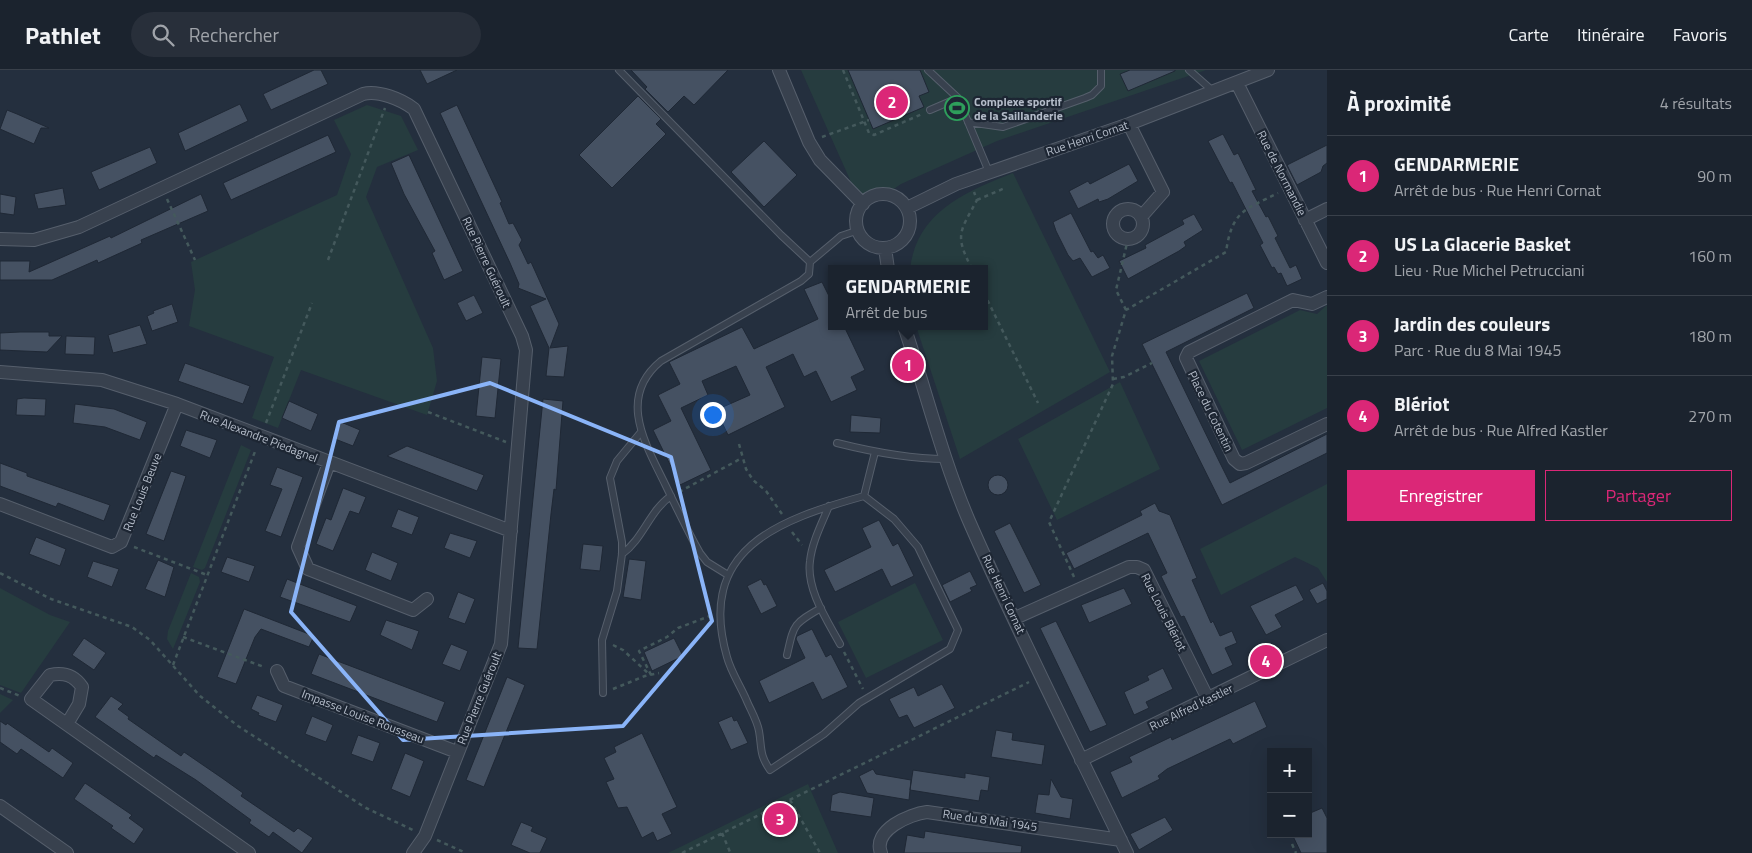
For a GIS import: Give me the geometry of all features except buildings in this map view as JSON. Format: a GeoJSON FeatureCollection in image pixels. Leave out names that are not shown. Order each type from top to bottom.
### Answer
{"type":"FeatureCollection","features":[{"type":"Feature","properties":{"kind":"street"},"geometry":{"type":"LineString","coordinates":[[780,70],[809,142],[820,160],[863,204]]}},
{"type":"Feature","properties":{"kind":"street","name":"Rue Henri Cornat"},"geometry":{"type":"LineString","coordinates":[[907,208],[969,179],[1129,124],[1268,70]]}},
{"type":"Feature","properties":{"kind":"street","name":"Rue de Normandie"},"geometry":{"type":"LineString","coordinates":[[1237,83],[1327,263]]}},
{"type":"Feature","properties":{"kind":"street","name":"Rue Pierre Guéroult"},"geometry":{"type":"LineString","coordinates":[[0,239],[14,241],[53,236],[78,227],[363,94],[372,92],[407,104],[414,109],[522,336],[526,350],[501,644],[425,836],[413,853]]}},
{"type":"Feature","properties":{"kind":"street"},"geometry":{"type":"LineString","coordinates":[[1129,124],[1163,192],[1141,217],[1141,232],[1128,239],[1116,232],[1113,222],[1125,209],[1135,211],[1141,217]]}},
{"type":"Feature","properties":{"kind":"street"},"geometry":{"type":"LineString","coordinates":[[887,193],[902,199],[907,208],[910,220],[907,234],[898,244],[885,248],[875,247],[864,242],[856,231],[856,217],[863,204],[876,194],[887,193]]}},
{"type":"Feature","properties":{"kind":"street"},"geometry":{"type":"LineString","coordinates":[[1305,220],[1327,209]]}},
{"type":"Feature","properties":{"kind":"street"},"geometry":{"type":"LineString","coordinates":[[885,248],[887,265]]}},
{"type":"Feature","properties":{"kind":"street","name":"Place du Cotentin"},"geometry":{"type":"LineString","coordinates":[[1327,297],[1312,304],[1293,300],[1189,352],[1186,358],[1234,459],[1240,464],[1246,463],[1327,424]]}},
{"type":"Feature","properties":{"kind":"street","name":"Rue Henri Cornat"},"geometry":{"type":"LineString","coordinates":[[905,330],[946,459],[969,520],[1081,760],[1127,853]]}},
{"type":"Feature","properties":{"kind":"street","name":"Rue Alexandre Piedagnel"},"geometry":{"type":"LineString","coordinates":[[0,372],[102,380],[177,404],[511,531]]}},
{"type":"Feature","properties":{"kind":"street","name":"Rue Louis Beuve"},"geometry":{"type":"LineString","coordinates":[[0,504],[112,547],[121,542],[177,404]]}},
{"type":"Feature","properties":{"kind":"street"},"geometry":{"type":"LineString","coordinates":[[329,463],[298,547],[308,569],[413,610],[427,599]]}},
{"type":"Feature","properties":{"kind":"street","name":"Rue Louis Blériot"},"geometry":{"type":"LineString","coordinates":[[1015,618],[1129,566],[1137,566],[1144,570],[1208,699]]}},
{"type":"Feature","properties":{"kind":"street","name":"Rue Alfred Kastler"},"geometry":{"type":"LineString","coordinates":[[1081,760],[1327,640]]}},
{"type":"Feature","properties":{"kind":"street","name":"Impasse Louise Rousseau"},"geometry":{"type":"LineString","coordinates":[[277,671],[284,686],[458,752]]}},
{"type":"Feature","properties":{"kind":"street"},"geometry":{"type":"LineString","coordinates":[[67,724],[82,697],[82,687],[66,674],[50,675],[31,699],[249,853]]}},
{"type":"Feature","properties":{"kind":"street"},"geometry":{"type":"LineString","coordinates":[[0,806],[66,853]]}},
{"type":"Feature","properties":{"kind":"street","name":"Rue du 8 Mai 1945"},"geometry":{"type":"LineString","coordinates":[[881,853],[880,840],[885,832],[917,813],[927,812],[1121,840]]}},
{"type":"Feature","properties":{"kind":"lane"},"geometry":{"type":"LineString","coordinates":[[619,70],[777,232],[810,262]]}},
{"type":"Feature","properties":{"kind":"lane"},"geometry":{"type":"LineString","coordinates":[[928,70],[958,98],[989,172]]}},
{"type":"Feature","properties":{"kind":"lane"},"geometry":{"type":"LineString","coordinates":[[968,122],[992,127],[1003,127],[1085,98],[1092,95],[1101,86],[1100,70]]}},
{"type":"Feature","properties":{"kind":"lane"},"geometry":{"type":"LineString","coordinates":[[1189,70],[1214,92]]}},
{"type":"Feature","properties":{"kind":"lane"},"geometry":{"type":"LineString","coordinates":[[930,110],[958,98]]}},
{"type":"Feature","properties":{"kind":"lane"},"geometry":{"type":"LineString","coordinates":[[728,575],[707,562],[700,553],[641,432],[638,399],[641,388],[648,373],[661,361],[801,281],[809,274],[810,262],[841,236],[856,231]]}},
{"type":"Feature","properties":{"kind":"lane"},"geometry":{"type":"LineString","coordinates":[[603,693],[602,640],[617,590],[622,554],[622,542],[610,478],[617,461],[641,432]]}},
{"type":"Feature","properties":{"kind":"lane"},"geometry":{"type":"LineString","coordinates":[[837,443],[875,452],[924,459],[946,459]]}},
{"type":"Feature","properties":{"kind":"lane"},"geometry":{"type":"LineString","coordinates":[[864,496],[875,452]]}},
{"type":"Feature","properties":{"kind":"lane"},"geometry":{"type":"LineString","coordinates":[[622,554],[630,548],[662,502],[671,496]]}},
{"type":"Feature","properties":{"kind":"lane"},"geometry":{"type":"LineString","coordinates":[[864,496],[894,519],[918,547],[958,630],[950,649],[868,698],[824,734],[770,770],[761,756],[759,730],[727,659],[720,613],[722,593],[728,575],[732,567],[755,541],[786,521],[864,496]]}},
{"type":"Feature","properties":{"kind":"lane"},"geometry":{"type":"LineString","coordinates":[[829,506],[812,551],[810,574],[821,608],[840,644]]}},
{"type":"Feature","properties":{"kind":"lane"},"geometry":{"type":"LineString","coordinates":[[787,655],[792,630],[797,622],[821,608]]}},
{"type":"Feature","properties":{"kind":"path"},"geometry":{"type":"LineString","coordinates":[[843,70],[869,133],[874,135],[930,110]]}},
{"type":"Feature","properties":{"kind":"path"},"geometry":{"type":"LineString","coordinates":[[328,260],[390,98]]}},
{"type":"Feature","properties":{"kind":"path"},"geometry":{"type":"LineString","coordinates":[[809,142],[869,120]]}},
{"type":"Feature","properties":{"kind":"path"},"geometry":{"type":"LineString","coordinates":[[969,179],[977,200]]}},
{"type":"Feature","properties":{"kind":"path"},"geometry":{"type":"LineString","coordinates":[[1080,589],[1049,522],[1084,451],[1113,384],[1112,356],[1126,310],[1226,252],[1232,224],[1239,214],[1288,187]]}},
{"type":"Feature","properties":{"kind":"path"},"geometry":{"type":"LineString","coordinates":[[970,265],[960,240],[963,226],[977,200],[1004,188]]}},
{"type":"Feature","properties":{"kind":"path"},"geometry":{"type":"LineString","coordinates":[[162,189],[195,260]]}},
{"type":"Feature","properties":{"kind":"path"},"geometry":{"type":"LineString","coordinates":[[1126,310],[1116,290],[1128,239]]}},
{"type":"Feature","properties":{"kind":"path"},"geometry":{"type":"LineString","coordinates":[[988,301],[1038,403]]}},
{"type":"Feature","properties":{"kind":"path"},"geometry":{"type":"LineString","coordinates":[[172,665],[312,302]]}},
{"type":"Feature","properties":{"kind":"path"},"geometry":{"type":"LineString","coordinates":[[1113,379],[1124,377],[1152,363]]}},
{"type":"Feature","properties":{"kind":"path"},"geometry":{"type":"LineString","coordinates":[[428,412],[518,446]]}},
{"type":"Feature","properties":{"kind":"path"},"geometry":{"type":"LineString","coordinates":[[738,444],[753,480],[766,491],[799,543],[812,551]]}},
{"type":"Feature","properties":{"kind":"path"},"geometry":{"type":"LineString","coordinates":[[671,496],[742,457]]}},
{"type":"Feature","properties":{"kind":"path"},"geometry":{"type":"LineString","coordinates":[[121,542],[207,575]]}},
{"type":"Feature","properties":{"kind":"path"},"geometry":{"type":"LineString","coordinates":[[0,573],[51,600],[132,627],[150,640],[200,696],[278,753],[366,808],[466,853]]}},
{"type":"Feature","properties":{"kind":"path"},"geometry":{"type":"LineString","coordinates":[[651,674],[639,651],[668,637],[678,628],[720,613]]}},
{"type":"Feature","properties":{"kind":"path"},"geometry":{"type":"LineString","coordinates":[[184,636],[277,671]]}},
{"type":"Feature","properties":{"kind":"path"},"geometry":{"type":"LineString","coordinates":[[602,640],[623,650],[651,674]]}},
{"type":"Feature","properties":{"kind":"path"},"geometry":{"type":"LineString","coordinates":[[840,644],[868,698]]}},
{"type":"Feature","properties":{"kind":"path"},"geometry":{"type":"LineString","coordinates":[[603,693],[651,674],[659,673]]}},
{"type":"Feature","properties":{"kind":"path"},"geometry":{"type":"LineString","coordinates":[[682,853],[1042,676]]}},
{"type":"Feature","properties":{"kind":"path"},"geometry":{"type":"LineString","coordinates":[[0,688],[31,699]]}},
{"type":"Feature","properties":{"kind":"path"},"geometry":{"type":"LineString","coordinates":[[790,800],[820,853]]}},
{"type":"Feature","properties":{"kind":"path"},"geometry":{"type":"LineString","coordinates":[[722,833],[730,852]]}},
{"type":"Feature","properties":{"kind":"path"},"geometry":{"type":"LineString","coordinates":[[1292,844],[1296,853]]}},
{"type":"Feature","properties":{"kind":"highlighted area"},"geometry":{"type":"Polygon","coordinates":[[[490,383],[671,457],[712,621],[623,726],[403,740],[291,612],[339,422],[490,383]]]}},
{"type":"Feature","properties":{"kind":"green space","name":"Complexe sportif de la Saillanderie"},"geometry":{"type":"Polygon","coordinates":[[[801,70],[1206,70],[997,141],[901,184],[882,197],[862,198],[851,182],[801,70]]]}},
{"type":"Feature","properties":{"kind":"green space"},"geometry":{"type":"Polygon","coordinates":[[[367,105],[401,116],[418,150],[377,167],[366,197],[433,348],[437,381],[427,415],[301,370],[278,428],[252,418],[274,357],[189,326],[195,290],[191,262],[337,195],[351,154],[334,120],[367,105]]]}},
{"type":"Feature","properties":{"kind":"green space"},"geometry":{"type":"Polygon","coordinates":[[[1013,173],[1110,372],[960,459],[917,330],[988,330],[988,265],[911,265],[922,232],[933,218],[946,206],[978,188],[1013,173]]]}},
{"type":"Feature","properties":{"kind":"green space"},"geometry":{"type":"Polygon","coordinates":[[[1327,305],[1327,408],[1242,450],[1199,361],[1300,310],[1317,314],[1327,305]]]}},
{"type":"Feature","properties":{"kind":"green space"},"geometry":{"type":"Polygon","coordinates":[[[1120,382],[1160,469],[1057,520],[1018,439],[1120,382]]]}},
{"type":"Feature","properties":{"kind":"green space"},"geometry":{"type":"Polygon","coordinates":[[[241,445],[251,450],[205,568],[202,570],[193,567],[241,445]]]}},
{"type":"Feature","properties":{"kind":"green space"},"geometry":{"type":"Polygon","coordinates":[[[1327,484],[1327,582],[1318,568],[1295,557],[1221,595],[1200,549],[1327,484]]]}},
{"type":"Feature","properties":{"kind":"green space"},"geometry":{"type":"Polygon","coordinates":[[[191,573],[199,577],[200,582],[173,649],[167,639],[168,631],[191,573]]]}},
{"type":"Feature","properties":{"kind":"green space"},"geometry":{"type":"Polygon","coordinates":[[[915,583],[943,640],[866,678],[838,622],[915,583]]]}},
{"type":"Feature","properties":{"kind":"green space"},"geometry":{"type":"Polygon","coordinates":[[[0,588],[50,615],[70,622],[21,693],[0,685],[0,588]]]}},
{"type":"Feature","properties":{"kind":"green space"},"geometry":{"type":"Polygon","coordinates":[[[0,694],[13,700],[0,713],[0,694]]]}},
{"type":"Feature","properties":{"kind":"green space"},"geometry":{"type":"Polygon","coordinates":[[[808,784],[838,853],[668,853],[808,784]]]}},
{"type":"Feature","properties":{"kind":"place","name":"US La Glacerie Basket"},"geometry":{"type":"Point","coordinates":[892,102]}},
{"type":"Feature","properties":{"kind":"place","name":"Complexe sportif de la Saillanderie"},"geometry":{"type":"Point","coordinates":[957,108]}},
{"type":"Feature","properties":{"kind":"place","name":"GENDARMERIE"},"geometry":{"type":"Point","coordinates":[908,365]}},
{"type":"Feature","properties":{"kind":"place","name":"Blériot"},"geometry":{"type":"Point","coordinates":[1266,661]}},
{"type":"Feature","properties":{"kind":"place","name":"Jardin des couleurs"},"geometry":{"type":"Point","coordinates":[780,819]}}]}
